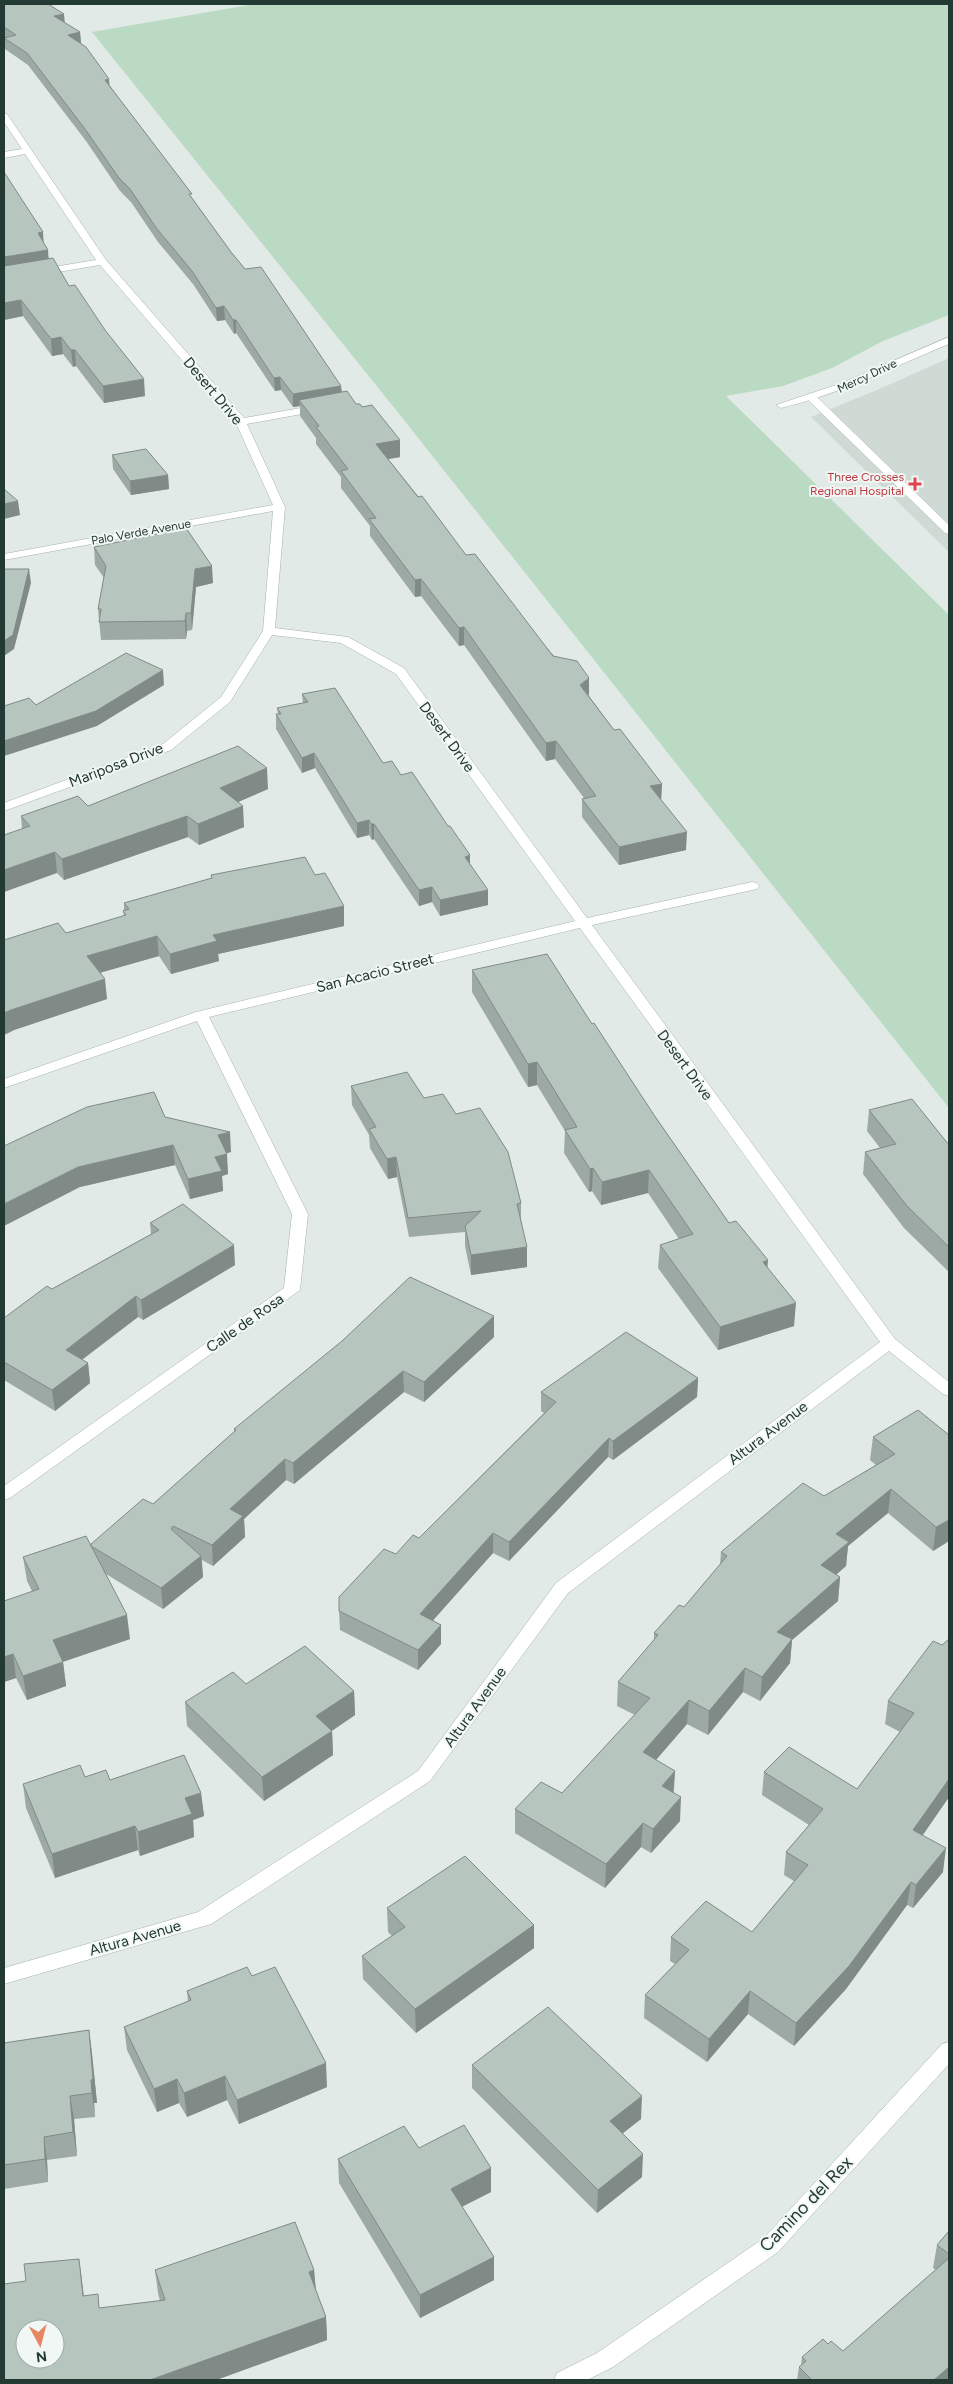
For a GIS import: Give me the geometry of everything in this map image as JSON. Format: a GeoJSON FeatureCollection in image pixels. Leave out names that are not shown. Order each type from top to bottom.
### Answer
{"type":"FeatureCollection","features":[{"type":"Feature","properties":{"kind":"street","name":"Desert Drive"},"geometry":{"type":"LineString","coordinates":[[4,116],[102,262],[241,422],[279,508],[269,631],[344,640],[400,671],[889,1343],[949,1390]]}},
{"type":"Feature","properties":{"kind":"street"},"geometry":{"type":"LineString","coordinates":[[4,155],[26,151]]}},
{"type":"Feature","properties":{"kind":"street"},"geometry":{"type":"LineString","coordinates":[[4,278],[102,262]]}},
{"type":"Feature","properties":{"kind":"street","name":"Mercy Drive"},"geometry":{"type":"LineString","coordinates":[[782,405],[813,399],[838,390],[949,340]]}},
{"type":"Feature","properties":{"kind":"street"},"geometry":{"type":"LineString","coordinates":[[813,399],[949,531]]}},
{"type":"Feature","properties":{"kind":"street"},"geometry":{"type":"LineString","coordinates":[[241,422],[328,407]]}},
{"type":"Feature","properties":{"kind":"street","name":"Palo Verde Avenue"},"geometry":{"type":"LineString","coordinates":[[4,557],[279,508]]}},
{"type":"Feature","properties":{"kind":"street","name":"Mariposa Drive"},"geometry":{"type":"LineString","coordinates":[[4,807],[167,747],[226,699],[269,631]]}},
{"type":"Feature","properties":{"kind":"street","name":"San Acacio Street"},"geometry":{"type":"LineString","coordinates":[[4,1084],[201,1016],[582,923],[752,886]]}},
{"type":"Feature","properties":{"kind":"street","name":"Calle de Rosa"},"geometry":{"type":"LineString","coordinates":[[4,1494],[292,1290],[300,1214],[201,1016]]}},
{"type":"Feature","properties":{"kind":"street","name":"Altura Avenue"},"geometry":{"type":"LineString","coordinates":[[4,1976],[204,1918],[424,1776],[562,1588],[889,1343]]}},
{"type":"Feature","properties":{"kind":"street","name":"Camino del Rex"},"geometry":{"type":"LineString","coordinates":[[565,2380],[605,2360],[771,2245],[949,2050]]}},
{"type":"Feature","properties":{"kind":"shaded area","name":"Three Crosses Regional Hospital"},"geometry":{"type":"Polygon","coordinates":[[[949,358],[949,552],[811,417],[949,358]]]}},
{"type":"Feature","properties":{"kind":"green space"},"geometry":{"type":"Polygon","coordinates":[[[255,4],[949,4],[949,315],[883,341],[832,368],[783,386],[726,396],[949,615],[949,1108],[396,410],[92,32],[255,4]]]}},
{"type":"Feature","properties":{"kind":"building"},"geometry":{"type":"Polygon","coordinates":[[[4,4],[48,4],[64,14],[54,16],[80,32],[68,35],[86,47],[109,79],[105,80],[192,194],[189,194],[245,269],[261,267],[341,386],[293,394],[280,377],[274,378],[236,320],[233,320],[224,306],[216,308],[192,271],[157,229],[130,189],[119,178],[85,129],[27,53],[4,38],[16,35],[4,27],[4,4]]]}},
{"type":"Feature","properties":{"kind":"building"},"geometry":{"type":"Polygon","coordinates":[[[4,172],[43,232],[38,233],[48,250],[4,257],[4,172]]]}},
{"type":"Feature","properties":{"kind":"building"},"geometry":{"type":"Polygon","coordinates":[[[53,258],[69,286],[75,285],[105,330],[144,379],[103,386],[75,350],[71,350],[61,337],[51,339],[21,300],[4,303],[4,266],[53,258]]]}},
{"type":"Feature","properties":{"kind":"building"},"geometry":{"type":"Polygon","coordinates":[[[347,391],[356,404],[360,404],[362,407],[372,405],[400,440],[376,444],[418,497],[422,496],[466,555],[475,554],[553,656],[577,661],[589,678],[580,685],[614,730],[620,729],[662,784],[650,786],[687,832],[619,847],[582,799],[596,796],[556,741],[546,743],[464,627],[459,628],[421,579],[415,580],[369,519],[376,518],[341,471],[348,469],[316,427],[319,426],[299,400],[347,391]]]}},
{"type":"Feature","properties":{"kind":"building"},"geometry":{"type":"Polygon","coordinates":[[[146,449],[168,475],[130,481],[112,455],[146,449]]]}},
{"type":"Feature","properties":{"kind":"building"},"geometry":{"type":"Polygon","coordinates":[[[4,489],[18,501],[4,504],[4,489]]]}},
{"type":"Feature","properties":{"kind":"building"},"geometry":{"type":"Polygon","coordinates":[[[186,528],[212,566],[195,569],[191,613],[186,613],[185,621],[99,622],[101,609],[98,609],[106,566],[94,547],[186,528]]]}},
{"type":"Feature","properties":{"kind":"building"},"geometry":{"type":"Polygon","coordinates":[[[4,569],[29,569],[13,635],[4,641],[4,569]]]}},
{"type":"Feature","properties":{"kind":"building"},"geometry":{"type":"Polygon","coordinates":[[[126,653],[163,670],[96,711],[4,741],[4,706],[29,698],[36,705],[126,653]]]}},
{"type":"Feature","properties":{"kind":"building"},"geometry":{"type":"Polygon","coordinates":[[[335,688],[383,763],[392,761],[401,775],[412,772],[470,855],[465,857],[488,890],[440,900],[432,887],[419,890],[374,824],[371,824],[369,820],[357,823],[314,753],[302,758],[276,714],[281,714],[277,708],[308,702],[302,694],[335,688]]]}},
{"type":"Feature","properties":{"kind":"building"},"geometry":{"type":"Polygon","coordinates":[[[238,746],[267,768],[220,788],[243,806],[198,824],[187,816],[62,859],[55,852],[4,870],[4,835],[30,826],[21,816],[78,796],[88,806],[238,746]]]}},
{"type":"Feature","properties":{"kind":"building"},"geometry":{"type":"Polygon","coordinates":[[[305,857],[315,875],[325,873],[344,906],[213,935],[217,941],[170,954],[157,936],[87,956],[105,979],[4,1013],[4,940],[58,923],[66,933],[126,915],[123,911],[129,909],[124,903],[212,878],[211,875],[305,857]]]}},
{"type":"Feature","properties":{"kind":"building"},"geometry":{"type":"Polygon","coordinates":[[[547,954],[592,1024],[594,1023],[654,1115],[729,1223],[736,1221],[768,1260],[763,1262],[796,1303],[720,1327],[660,1245],[693,1234],[649,1170],[602,1182],[593,1168],[590,1169],[565,1130],[577,1127],[537,1062],[528,1064],[472,970],[547,954]]]}},
{"type":"Feature","properties":{"kind":"building"},"geometry":{"type":"Polygon","coordinates":[[[407,1072],[424,1098],[443,1094],[456,1114],[480,1108],[508,1152],[521,1203],[517,1204],[527,1247],[471,1255],[465,1226],[481,1211],[408,1218],[396,1157],[387,1159],[369,1129],[376,1127],[351,1086],[407,1072]]]}},
{"type":"Feature","properties":{"kind":"building"},"geometry":{"type":"Polygon","coordinates":[[[154,1092],[165,1117],[230,1132],[218,1135],[227,1154],[215,1157],[222,1171],[188,1179],[173,1145],[78,1167],[4,1204],[4,1146],[87,1107],[154,1092]]]}},
{"type":"Feature","properties":{"kind":"building"},"geometry":{"type":"Polygon","coordinates":[[[912,1099],[949,1145],[949,1247],[907,1206],[865,1152],[896,1144],[869,1110],[912,1099]]]}},
{"type":"Feature","properties":{"kind":"building"},"geometry":{"type":"Polygon","coordinates":[[[183,1204],[234,1245],[141,1300],[136,1296],[66,1350],[88,1363],[52,1390],[4,1362],[4,1318],[47,1286],[52,1289],[159,1230],[150,1223],[183,1204]]]}},
{"type":"Feature","properties":{"kind":"building"},"geometry":{"type":"Polygon","coordinates":[[[410,1277],[494,1316],[424,1382],[403,1371],[293,1463],[285,1459],[230,1509],[243,1516],[212,1545],[173,1526],[171,1529],[201,1556],[161,1588],[91,1546],[143,1499],[153,1504],[236,1430],[234,1429],[342,1341],[410,1277]]]}},
{"type":"Feature","properties":{"kind":"building"},"geometry":{"type":"Polygon","coordinates":[[[626,1332],[698,1378],[613,1441],[609,1438],[509,1542],[493,1533],[420,1614],[441,1625],[418,1650],[339,1611],[339,1597],[384,1549],[396,1554],[413,1535],[419,1538],[556,1402],[541,1392],[626,1332]]]}},
{"type":"Feature","properties":{"kind":"building"},"geometry":{"type":"Polygon","coordinates":[[[918,1410],[949,1435],[949,1520],[936,1527],[891,1489],[836,1534],[849,1542],[821,1565],[840,1577],[777,1632],[792,1639],[762,1677],[745,1668],[709,1711],[689,1700],[643,1752],[675,1771],[662,1786],[681,1797],[653,1829],[643,1823],[606,1864],[515,1809],[541,1782],[562,1793],[650,1698],[618,1682],[658,1635],[654,1633],[679,1605],[684,1607],[727,1556],[721,1552],[803,1483],[824,1496],[895,1454],[873,1437],[918,1410]]]}},
{"type":"Feature","properties":{"kind":"building"},"geometry":{"type":"Polygon","coordinates":[[[86,1536],[127,1615],[53,1640],[63,1662],[23,1676],[13,1654],[4,1657],[4,1601],[39,1589],[23,1557],[86,1536]]]}},
{"type":"Feature","properties":{"kind":"building"},"geometry":{"type":"Polygon","coordinates":[[[949,1639],[949,1779],[913,1830],[946,1848],[916,1885],[911,1882],[849,1966],[796,2023],[750,1991],[709,2039],[645,1995],[689,1950],[671,1937],[706,1901],[752,1932],[808,1865],[786,1852],[823,1809],[764,1772],[789,1747],[857,1789],[914,1713],[888,1701],[933,1641],[942,1645],[949,1639]]]}},
{"type":"Feature","properties":{"kind":"building"},"geometry":{"type":"Polygon","coordinates":[[[305,1646],[354,1691],[316,1716],[332,1731],[262,1777],[185,1702],[233,1672],[246,1684],[305,1646]]]}},
{"type":"Feature","properties":{"kind":"building"},"geometry":{"type":"Polygon","coordinates":[[[184,1755],[201,1793],[185,1798],[192,1814],[138,1832],[135,1826],[52,1854],[23,1784],[80,1765],[85,1777],[106,1770],[110,1780],[184,1755]]]}},
{"type":"Feature","properties":{"kind":"building"},"geometry":{"type":"Polygon","coordinates":[[[465,1856],[534,1925],[415,2009],[362,1956],[405,1927],[387,1908],[465,1856]]]}},
{"type":"Feature","properties":{"kind":"building"},"geometry":{"type":"Polygon","coordinates":[[[247,1967],[252,1976],[275,1967],[326,2063],[237,2100],[225,2076],[184,2093],[177,2079],[154,2089],[124,2027],[191,2000],[187,1991],[247,1967]]]}},
{"type":"Feature","properties":{"kind":"building"},"geometry":{"type":"Polygon","coordinates":[[[548,2007],[642,2096],[610,2121],[643,2154],[598,2190],[472,2065],[548,2007]]]}},
{"type":"Feature","properties":{"kind":"building"},"geometry":{"type":"Polygon","coordinates":[[[89,2030],[93,2079],[91,2080],[92,2093],[70,2096],[73,2132],[44,2137],[45,2159],[4,2165],[4,2043],[89,2030]]]}},
{"type":"Feature","properties":{"kind":"building"},"geometry":{"type":"Polygon","coordinates":[[[464,2125],[491,2168],[451,2189],[494,2257],[420,2295],[338,2159],[404,2126],[419,2148],[464,2125]]]}},
{"type":"Feature","properties":{"kind":"building"},"geometry":{"type":"Polygon","coordinates":[[[295,2222],[314,2270],[309,2272],[326,2317],[150,2380],[4,2380],[4,2284],[26,2281],[24,2264],[79,2259],[83,2296],[98,2294],[99,2308],[165,2300],[155,2270],[295,2222]]]}},
{"type":"Feature","properties":{"kind":"building"},"geometry":{"type":"Polygon","coordinates":[[[949,2231],[949,2254],[937,2245],[949,2231]]]}},
{"type":"Feature","properties":{"kind":"building"},"geometry":{"type":"Polygon","coordinates":[[[949,2258],[949,2367],[934,2380],[812,2380],[799,2367],[806,2361],[802,2357],[823,2339],[828,2344],[831,2341],[843,2351],[949,2258]]]}},
{"type":"Feature","properties":{"kind":"place","name":"Three Crosses Regional Hospital"},"geometry":{"type":"Point","coordinates":[915,484]}}]}
